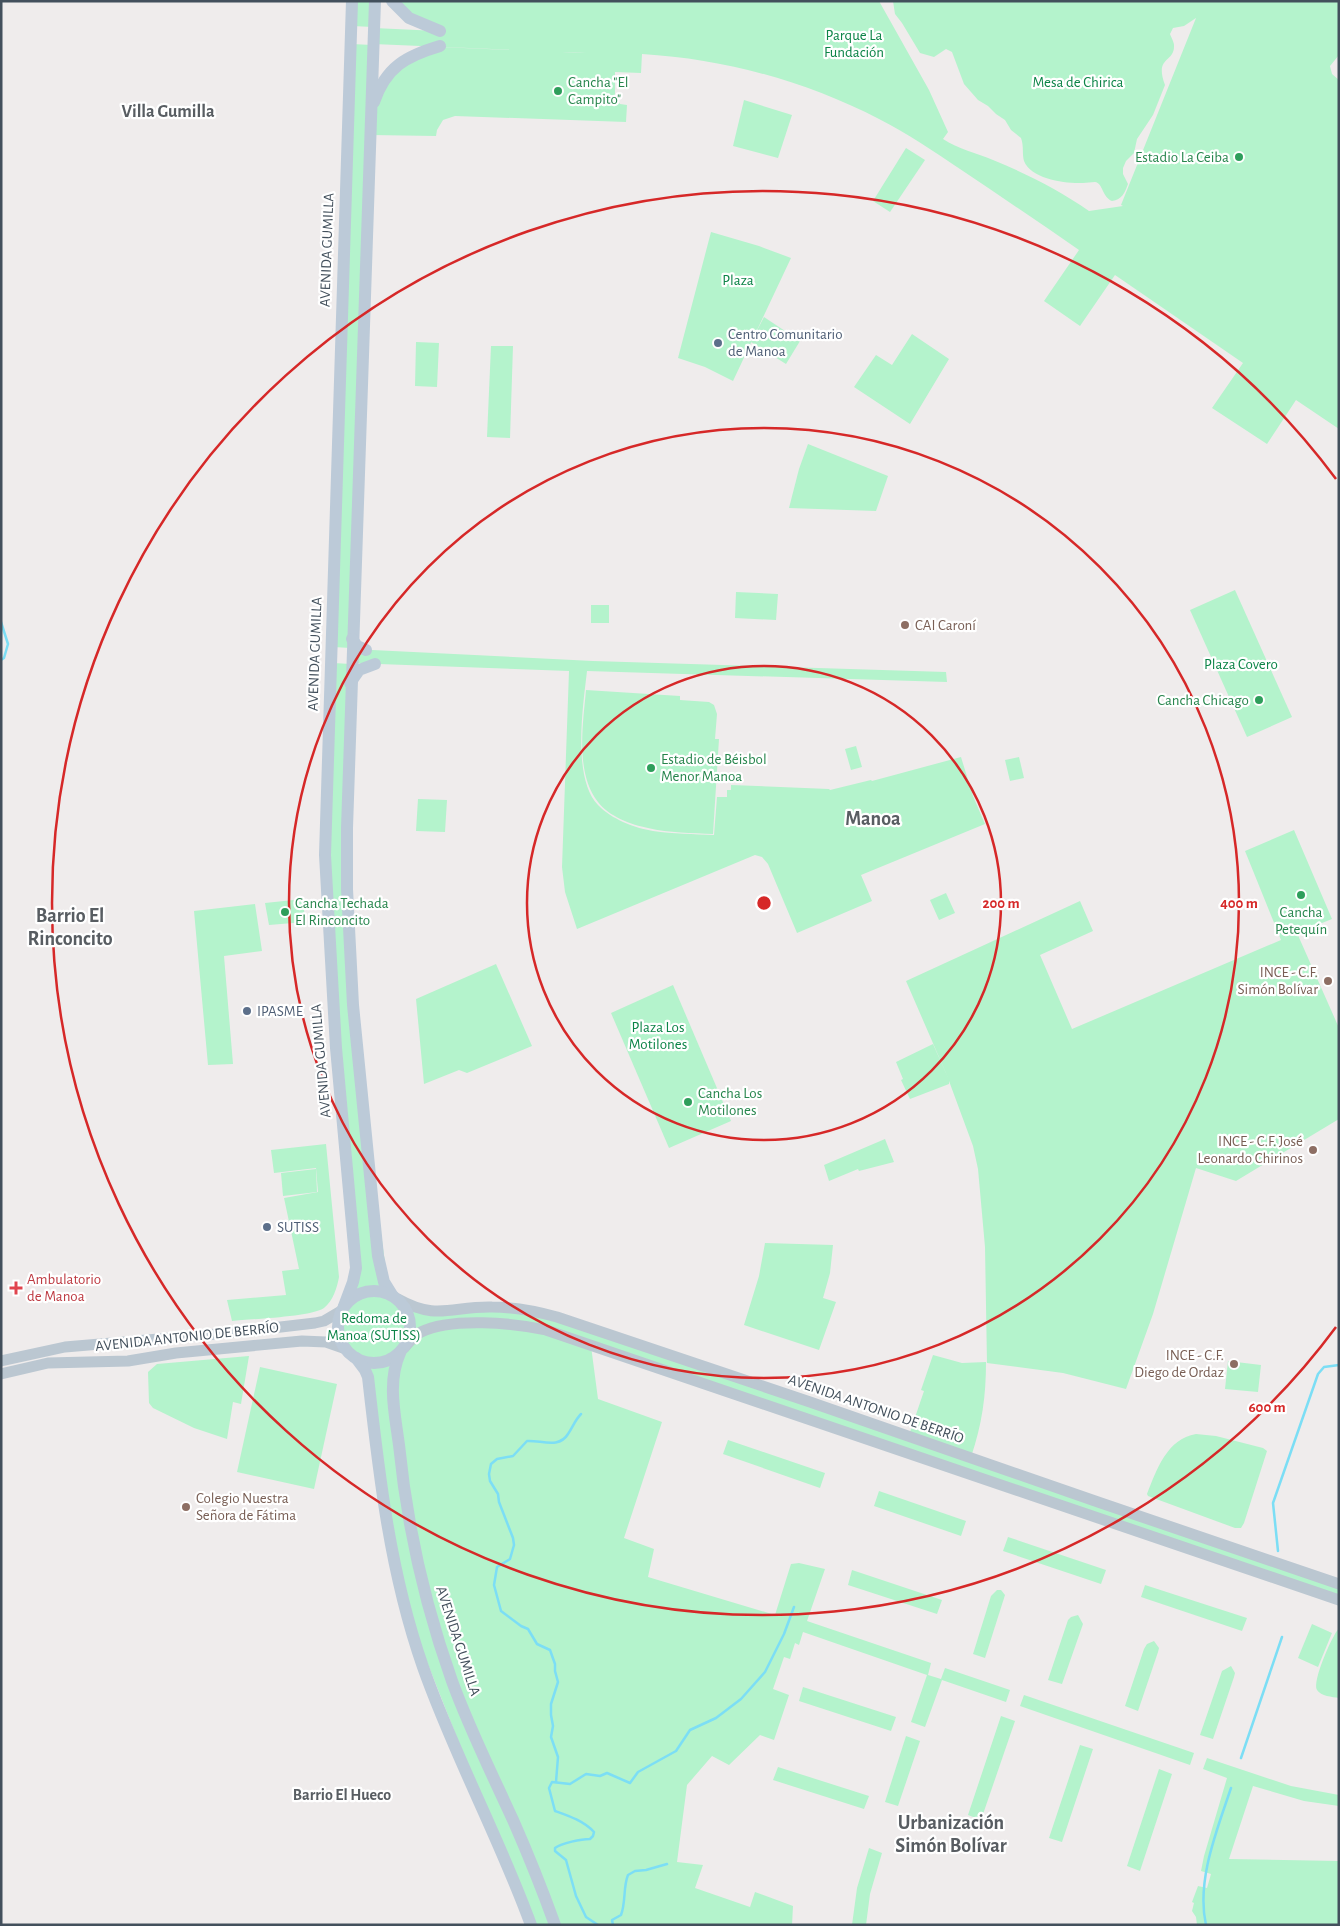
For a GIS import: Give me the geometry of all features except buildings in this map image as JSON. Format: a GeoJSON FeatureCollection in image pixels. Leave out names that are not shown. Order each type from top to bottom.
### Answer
{"type":"FeatureCollection","features":[{"type":"Feature","properties":{"kind":"main road","name":"AVENIDA GUMILLA"},"geometry":{"type":"LineString","coordinates":[[343,1309],[356,1268],[336,1048],[325,855],[352,1]]}},
{"type":"Feature","properties":{"kind":"main road"},"geometry":{"type":"LineString","coordinates":[[356,1358],[369,1362],[382,1362],[402,1350],[409,1336],[410,1322],[406,1310],[384,1282],[379,1265],[353,1005],[347,889],[346,828],[350,682],[375,1]]}},
{"type":"Feature","properties":{"kind":"main road"},"geometry":{"type":"LineString","coordinates":[[392,1],[409,18],[440,31]]}},
{"type":"Feature","properties":{"kind":"main road"},"geometry":{"type":"LineString","coordinates":[[371,112],[383,83],[397,65],[418,53],[440,46]]}},
{"type":"Feature","properties":{"kind":"main road"},"geometry":{"type":"LineString","coordinates":[[352,639],[357,646],[366,650]]}},
{"type":"Feature","properties":{"kind":"main road"},"geometry":{"type":"LineString","coordinates":[[350,682],[360,670],[375,664]]}},
{"type":"Feature","properties":{"kind":"main road"},"geometry":{"type":"LineString","coordinates":[[395,1297],[380,1291],[366,1291],[354,1296],[343,1309],[338,1329],[346,1349],[356,1358],[368,1377],[384,1510],[401,1596],[411,1631],[446,1726],[497,1840],[531,1925]]}},
{"type":"Feature","properties":{"kind":"main road","name":"AVENIDA GUMILLA"},"geometry":{"type":"LineString","coordinates":[[402,1350],[394,1364],[392,1381],[402,1475],[415,1553],[427,1602],[453,1683],[495,1783],[525,1847],[555,1925]]}},
{"type":"Feature","properties":{"kind":"street","name":"AVENIDA ANTONIO DE BERRÍO"},"geometry":{"type":"LineString","coordinates":[[395,1297],[420,1310],[432,1312],[478,1307],[501,1307],[543,1313],[570,1321],[1339,1584]]}},
{"type":"Feature","properties":{"kind":"street","name":"AVENIDA ANTONIO DE BERRÍO"},"geometry":{"type":"LineString","coordinates":[[1,1361],[65,1348],[315,1323],[324,1321],[343,1309]]}},
{"type":"Feature","properties":{"kind":"street","name":"AVENIDA ANTONIO DE BERRÍO"},"geometry":{"type":"LineString","coordinates":[[402,1350],[421,1332],[435,1327],[490,1323],[546,1330],[1339,1600]]}},
{"type":"Feature","properties":{"kind":"street","name":"AVENIDA ANTONIO DE BERRÍO"},"geometry":{"type":"LineString","coordinates":[[1,1374],[48,1363],[128,1361],[176,1353],[302,1341],[326,1342],[346,1349]]}},
{"type":"Feature","properties":{"kind":"green space"},"geometry":{"type":"Polygon","coordinates":[[[353,1],[374,1],[373,27],[352,26],[353,1]]]}},
{"type":"Feature","properties":{"kind":"green space"},"geometry":{"type":"Polygon","coordinates":[[[392,1],[879,1],[929,90],[948,132],[943,139],[955,146],[993,160],[1030,177],[1054,189],[1089,211],[1123,206],[1121,205],[1196,18],[1184,26],[1173,28],[1170,34],[1174,44],[1171,55],[1163,64],[1162,76],[1165,85],[1153,115],[1137,139],[1134,153],[1126,161],[1123,168],[1123,174],[1128,184],[1126,190],[1121,197],[1112,201],[1106,196],[1098,183],[1076,183],[1050,179],[1041,176],[1028,167],[1024,161],[1021,138],[1011,130],[1005,120],[978,100],[964,84],[952,52],[946,49],[934,57],[920,53],[895,14],[893,1],[1339,1],[1339,55],[1330,66],[1332,74],[1339,80],[1339,429],[1296,400],[1267,444],[1212,408],[1243,363],[1115,275],[1080,326],[1044,301],[1079,250],[900,130],[822,94],[764,74],[704,61],[642,54],[641,73],[615,72],[615,98],[620,104],[627,105],[626,122],[455,116],[443,120],[436,136],[371,135],[372,112],[389,75],[440,47],[586,53],[373,44],[374,28],[438,31],[392,1]]]}},
{"type":"Feature","properties":{"kind":"green space"},"geometry":{"type":"Polygon","coordinates":[[[352,44],[372,45],[351,648],[333,647],[352,44]]]}},
{"type":"Feature","properties":{"kind":"green space"},"geometry":{"type":"Polygon","coordinates":[[[744,100],[792,115],[778,158],[733,146],[744,100]]]}},
{"type":"Feature","properties":{"kind":"green space"},"geometry":{"type":"Polygon","coordinates":[[[906,148],[925,160],[890,212],[873,201],[906,148]]]}},
{"type":"Feature","properties":{"kind":"green space","name":"Plaza"},"geometry":{"type":"Polygon","coordinates":[[[711,232],[759,246],[791,258],[733,381],[705,367],[678,358],[711,232]]]}},
{"type":"Feature","properties":{"kind":"green space"},"geometry":{"type":"Polygon","coordinates":[[[764,317],[800,341],[786,364],[751,342],[764,317]]]}},
{"type":"Feature","properties":{"kind":"green space"},"geometry":{"type":"Polygon","coordinates":[[[912,334],[949,359],[910,424],[854,387],[876,355],[892,365],[912,334]]]}},
{"type":"Feature","properties":{"kind":"green space"},"geometry":{"type":"Polygon","coordinates":[[[416,342],[439,343],[437,387],[415,386],[416,342]]]}},
{"type":"Feature","properties":{"kind":"green space"},"geometry":{"type":"Polygon","coordinates":[[[491,346],[513,346],[510,438],[487,437],[491,346]]]}},
{"type":"Feature","properties":{"kind":"green space"},"geometry":{"type":"Polygon","coordinates":[[[808,444],[888,476],[876,511],[789,508],[799,469],[808,444]]]}},
{"type":"Feature","properties":{"kind":"green space","name":"Plaza Covero"},"geometry":{"type":"Polygon","coordinates":[[[1235,590],[1292,717],[1247,737],[1190,610],[1235,590]]]}},
{"type":"Feature","properties":{"kind":"green space"},"geometry":{"type":"Polygon","coordinates":[[[736,592],[778,594],[776,620],[735,618],[736,592]]]}},
{"type":"Feature","properties":{"kind":"green space"},"geometry":{"type":"Polygon","coordinates":[[[591,605],[609,605],[609,623],[591,623],[591,605]]]}},
{"type":"Feature","properties":{"kind":"green space"},"geometry":{"type":"Polygon","coordinates":[[[352,649],[593,661],[946,672],[947,682],[587,671],[581,741],[585,778],[590,793],[598,805],[610,815],[624,822],[653,831],[714,835],[717,797],[727,797],[727,790],[731,790],[731,785],[830,790],[872,781],[961,757],[973,796],[985,824],[861,875],[872,901],[797,933],[768,864],[762,857],[755,855],[577,929],[565,892],[562,867],[569,671],[351,663],[352,649]]]}},
{"type":"Feature","properties":{"kind":"green space"},"geometry":{"type":"Polygon","coordinates":[[[333,663],[351,664],[349,746],[355,1042],[389,1292],[370,1290],[353,1296],[328,875],[333,663]]]}},
{"type":"Feature","properties":{"kind":"green space","name":"Estadio de Béisbol Menor Manoa"},"geometry":{"type":"Polygon","coordinates":[[[586,690],[680,696],[680,700],[709,702],[714,705],[717,714],[715,739],[719,739],[713,834],[672,832],[642,827],[621,819],[602,807],[591,790],[583,763],[582,733],[586,690]]]}},
{"type":"Feature","properties":{"kind":"green space"},"geometry":{"type":"Polygon","coordinates":[[[856,746],[862,767],[851,770],[845,749],[856,746]]]}},
{"type":"Feature","properties":{"kind":"green space"},"geometry":{"type":"Polygon","coordinates":[[[1019,757],[1024,778],[1010,781],[1005,760],[1019,757]]]}},
{"type":"Feature","properties":{"kind":"green space"},"geometry":{"type":"Polygon","coordinates":[[[418,799],[447,800],[445,832],[416,831],[418,799]]]}},
{"type":"Feature","properties":{"kind":"green space"},"geometry":{"type":"Polygon","coordinates":[[[1294,830],[1332,919],[1297,933],[1339,1028],[1339,1119],[1236,1181],[1196,1168],[1153,1314],[1126,1389],[1063,1373],[987,1363],[985,1247],[978,1169],[973,1146],[949,1081],[949,1084],[910,1099],[901,1080],[903,1079],[896,1062],[933,1044],[949,1080],[906,981],[1080,901],[1093,931],[1040,955],[1072,1029],[1281,940],[1245,851],[1294,830]]]}},
{"type":"Feature","properties":{"kind":"green space"},"geometry":{"type":"Polygon","coordinates":[[[946,893],[955,913],[939,920],[930,900],[946,893]]]}},
{"type":"Feature","properties":{"kind":"green space","name":"Cancha Techada El Rinconcito"},"geometry":{"type":"Polygon","coordinates":[[[303,899],[305,922],[269,925],[265,903],[303,899]]]}},
{"type":"Feature","properties":{"kind":"green space"},"geometry":{"type":"Polygon","coordinates":[[[255,904],[262,951],[224,956],[233,1064],[208,1065],[194,911],[255,904]]]}},
{"type":"Feature","properties":{"kind":"green space"},"geometry":{"type":"Polygon","coordinates":[[[496,964],[532,1046],[467,1073],[459,1070],[424,1084],[416,999],[496,964]]]}},
{"type":"Feature","properties":{"kind":"green space","name":"Plaza Los Motilones"},"geometry":{"type":"Polygon","coordinates":[[[673,985],[731,1121],[669,1148],[611,1013],[673,985]]]}},
{"type":"Feature","properties":{"kind":"green space"},"geometry":{"type":"Polygon","coordinates":[[[885,1139],[894,1162],[859,1171],[858,1169],[829,1181],[824,1165],[885,1139]]]}},
{"type":"Feature","properties":{"kind":"green space"},"geometry":{"type":"Polygon","coordinates":[[[326,1144],[339,1277],[332,1298],[324,1308],[307,1314],[232,1321],[227,1300],[286,1295],[282,1271],[299,1269],[284,1198],[318,1192],[316,1168],[274,1173],[271,1150],[326,1144]]]}},
{"type":"Feature","properties":{"kind":"green space"},"geometry":{"type":"Polygon","coordinates":[[[316,1169],[317,1192],[283,1196],[281,1173],[316,1169]]]}},
{"type":"Feature","properties":{"kind":"green space"},"geometry":{"type":"Polygon","coordinates":[[[765,1243],[833,1245],[830,1273],[823,1298],[836,1302],[819,1350],[744,1325],[759,1276],[765,1243]]]}},
{"type":"Feature","properties":{"kind":"green space","name":"Redoma de Manoa (SUTISS)"},"geometry":{"type":"Polygon","coordinates":[[[373,1290],[386,1293],[409,1305],[527,1310],[1339,1584],[1339,1600],[591,1346],[598,1399],[662,1422],[624,1538],[654,1549],[648,1577],[775,1615],[791,1564],[799,1563],[825,1569],[807,1621],[931,1663],[928,1675],[941,1679],[945,1668],[1010,1690],[1006,1702],[942,1680],[925,1727],[911,1722],[927,1675],[803,1632],[799,1645],[795,1643],[790,1659],[784,1657],[773,1689],[789,1695],[774,1740],[760,1735],[729,1765],[712,1756],[687,1785],[677,1862],[703,1865],[695,1888],[750,1907],[755,1892],[793,1906],[792,1925],[531,1925],[401,1596],[368,1377],[357,1359],[344,1345],[338,1327],[347,1306],[358,1295],[373,1290]]]}},
{"type":"Feature","properties":{"kind":"green space"},"geometry":{"type":"Polygon","coordinates":[[[933,1355],[962,1363],[986,1362],[983,1410],[971,1457],[909,1435],[924,1391],[921,1390],[933,1355]]]}},
{"type":"Feature","properties":{"kind":"green space"},"geometry":{"type":"Polygon","coordinates":[[[249,1356],[241,1404],[233,1402],[227,1439],[194,1428],[153,1408],[149,1403],[148,1372],[157,1364],[249,1356]]]}},
{"type":"Feature","properties":{"kind":"green space"},"geometry":{"type":"Polygon","coordinates":[[[1228,1361],[1261,1365],[1258,1392],[1225,1389],[1228,1361]]]}},
{"type":"Feature","properties":{"kind":"green space"},"geometry":{"type":"Polygon","coordinates":[[[260,1367],[337,1384],[314,1489],[237,1472],[260,1367]]]}},
{"type":"Feature","properties":{"kind":"green space"},"geometry":{"type":"Polygon","coordinates":[[[1196,1434],[1216,1436],[1263,1448],[1267,1451],[1241,1528],[1235,1528],[1148,1496],[1147,1494],[1164,1456],[1178,1442],[1196,1434]]]}},
{"type":"Feature","properties":{"kind":"green space"},"geometry":{"type":"Polygon","coordinates":[[[728,1440],[825,1473],[820,1488],[723,1454],[728,1440]]]}},
{"type":"Feature","properties":{"kind":"green space"},"geometry":{"type":"Polygon","coordinates":[[[879,1491],[966,1521],[961,1536],[874,1506],[879,1491]]]}},
{"type":"Feature","properties":{"kind":"green space"},"geometry":{"type":"Polygon","coordinates":[[[1008,1537],[1106,1570],[1101,1584],[1003,1551],[1008,1537]]]}},
{"type":"Feature","properties":{"kind":"green space"},"geometry":{"type":"Polygon","coordinates":[[[852,1570],[942,1600],[937,1614],[848,1585],[852,1570]]]}},
{"type":"Feature","properties":{"kind":"green space"},"geometry":{"type":"Polygon","coordinates":[[[1145,1585],[1247,1618],[1242,1631],[1141,1597],[1145,1585]]]}},
{"type":"Feature","properties":{"kind":"green space"},"geometry":{"type":"Polygon","coordinates":[[[997,1590],[1001,1590],[1005,1595],[985,1658],[973,1654],[991,1596],[997,1590]]]}},
{"type":"Feature","properties":{"kind":"green space"},"geometry":{"type":"Polygon","coordinates":[[[1078,1615],[1083,1624],[1062,1684],[1048,1680],[1068,1620],[1078,1615]]]}},
{"type":"Feature","properties":{"kind":"green space"},"geometry":{"type":"Polygon","coordinates":[[[1312,1624],[1332,1633],[1318,1667],[1298,1658],[1312,1624]]]}},
{"type":"Feature","properties":{"kind":"green space"},"geometry":{"type":"Polygon","coordinates":[[[1339,1628],[1339,1698],[1321,1694],[1317,1690],[1316,1685],[1324,1659],[1339,1628]]]}},
{"type":"Feature","properties":{"kind":"green space"},"geometry":{"type":"Polygon","coordinates":[[[1154,1641],[1159,1648],[1138,1711],[1125,1706],[1144,1649],[1147,1644],[1154,1641]]]}},
{"type":"Feature","properties":{"kind":"green space"},"geometry":{"type":"Polygon","coordinates":[[[1231,1666],[1235,1673],[1213,1739],[1200,1735],[1222,1671],[1231,1666]]]}},
{"type":"Feature","properties":{"kind":"green space"},"geometry":{"type":"Polygon","coordinates":[[[803,1687],[896,1717],[891,1731],[799,1701],[803,1687]]]}},
{"type":"Feature","properties":{"kind":"green space"},"geometry":{"type":"Polygon","coordinates":[[[1024,1695],[1194,1753],[1190,1765],[1020,1706],[1024,1695]]]}},
{"type":"Feature","properties":{"kind":"green space"},"geometry":{"type":"Polygon","coordinates":[[[1001,1716],[1015,1721],[981,1820],[968,1815],[1001,1716]]]}},
{"type":"Feature","properties":{"kind":"green space"},"geometry":{"type":"Polygon","coordinates":[[[906,1736],[920,1741],[898,1806],[885,1802],[906,1736]]]}},
{"type":"Feature","properties":{"kind":"green space"},"geometry":{"type":"Polygon","coordinates":[[[1080,1745],[1093,1749],[1062,1842],[1049,1838],[1080,1745]]]}},
{"type":"Feature","properties":{"kind":"green space"},"geometry":{"type":"Polygon","coordinates":[[[1207,1758],[1291,1786],[1339,1795],[1339,1806],[1304,1801],[1253,1786],[1229,1859],[1339,1861],[1339,1925],[1197,1925],[1196,1917],[1192,1911],[1194,1903],[1192,1902],[1198,1886],[1207,1888],[1211,1874],[1201,1871],[1227,1778],[1203,1769],[1207,1758]]]}},
{"type":"Feature","properties":{"kind":"green space"},"geometry":{"type":"Polygon","coordinates":[[[778,1767],[869,1796],[864,1809],[773,1780],[778,1767]]]}},
{"type":"Feature","properties":{"kind":"green space"},"geometry":{"type":"Polygon","coordinates":[[[1159,1769],[1172,1774],[1140,1871],[1127,1866],[1159,1769]]]}},
{"type":"Feature","properties":{"kind":"green space"},"geometry":{"type":"Polygon","coordinates":[[[869,1848],[882,1853],[870,1894],[866,1925],[852,1925],[857,1888],[869,1848]]]}},
{"type":"Feature","properties":{"kind":"waterway"},"geometry":{"type":"LineString","coordinates":[[1,622],[8,644],[4,658],[1,660]]}},
{"type":"Feature","properties":{"kind":"waterway"},"geometry":{"type":"LineString","coordinates":[[1278,1551],[1273,1503],[1318,1374],[1324,1367],[1339,1365]]}},
{"type":"Feature","properties":{"kind":"waterway"},"geometry":{"type":"LineString","coordinates":[[556,1782],[558,1757],[551,1737],[553,1726],[551,1704],[558,1682],[555,1664],[550,1650],[537,1644],[528,1629],[501,1611],[494,1585],[497,1567],[510,1559],[514,1545],[498,1494],[490,1481],[489,1474],[491,1464],[497,1459],[513,1456],[527,1441],[555,1443],[564,1439],[581,1414]]}},
{"type":"Feature","properties":{"kind":"waterway"},"geometry":{"type":"LineString","coordinates":[[598,1925],[586,1917],[576,1896],[566,1860],[555,1851],[555,1848],[562,1844],[590,1839],[594,1832],[581,1822],[555,1811],[549,1788],[552,1782],[570,1784],[586,1774],[600,1776],[607,1773],[630,1783],[638,1772],[676,1751],[690,1730],[716,1718],[741,1699],[765,1672],[784,1634],[794,1607]]}},
{"type":"Feature","properties":{"kind":"waterway"},"geometry":{"type":"LineString","coordinates":[[1241,1758],[1282,1637]]}},
{"type":"Feature","properties":{"kind":"waterway"},"geometry":{"type":"LineString","coordinates":[[1206,1925],[1204,1908],[1206,1873],[1214,1838],[1231,1788]]}},
{"type":"Feature","properties":{"kind":"waterway"},"geometry":{"type":"LineString","coordinates":[[613,1925],[612,1920],[621,1915],[623,1910],[628,1875],[635,1871],[667,1864]]}},
{"type":"Feature","properties":{"kind":"place","name":"Cancha \"El Campito\""},"geometry":{"type":"Point","coordinates":[558,91]}},
{"type":"Feature","properties":{"kind":"place","name":"Estadio La Ceiba"},"geometry":{"type":"Point","coordinates":[1239,157]}},
{"type":"Feature","properties":{"kind":"place","name":"Centro Comunitario de Manoa"},"geometry":{"type":"Point","coordinates":[718,343]}},
{"type":"Feature","properties":{"kind":"place","name":"CAI Caroní"},"geometry":{"type":"Point","coordinates":[905,625]}},
{"type":"Feature","properties":{"kind":"place","name":"Cancha Chicago"},"geometry":{"type":"Point","coordinates":[1259,700]}},
{"type":"Feature","properties":{"kind":"place","name":"Estadio de Béisbol Menor Manoa"},"geometry":{"type":"Point","coordinates":[651,768]}},
{"type":"Feature","properties":{"kind":"place","name":"Cancha Petequín"},"geometry":{"type":"Point","coordinates":[1301,895]}},
{"type":"Feature","properties":{"kind":"place","name":"Cancha Techada El Rinconcito"},"geometry":{"type":"Point","coordinates":[285,912]}},
{"type":"Feature","properties":{"kind":"place","name":"INCE - C.F. Simón Bolívar"},"geometry":{"type":"Point","coordinates":[1328,981]}},
{"type":"Feature","properties":{"kind":"place","name":"IPASME"},"geometry":{"type":"Point","coordinates":[247,1011]}},
{"type":"Feature","properties":{"kind":"place","name":"Cancha Los Motilones"},"geometry":{"type":"Point","coordinates":[688,1102]}},
{"type":"Feature","properties":{"kind":"place","name":"INCE - C.F. José Leonardo Chirinos"},"geometry":{"type":"Point","coordinates":[1313,1150]}},
{"type":"Feature","properties":{"kind":"place","name":"SUTISS"},"geometry":{"type":"Point","coordinates":[267,1227]}},
{"type":"Feature","properties":{"kind":"place","name":"Ambulatorio de Manoa"},"geometry":{"type":"Point","coordinates":[16,1288]}},
{"type":"Feature","properties":{"kind":"place","name":"INCE - C.F. Diego de Ordaz"},"geometry":{"type":"Point","coordinates":[1234,1364]}},
{"type":"Feature","properties":{"kind":"place","name":"Colegio Nuestra Señora de Fátima"},"geometry":{"type":"Point","coordinates":[186,1507]}},
{"type":"Feature","properties":{"kind":"district","name":"Villa Gumilla"},"geometry":{"type":"Point","coordinates":[168,112]}},
{"type":"Feature","properties":{"kind":"district","name":"Manoa"},"geometry":{"type":"Point","coordinates":[873,819]}},
{"type":"Feature","properties":{"kind":"district","name":"Barrio El Rinconcito"},"geometry":{"type":"Point","coordinates":[70,928]}},
{"type":"Feature","properties":{"kind":"district","name":"Barrio El Hueco"},"geometry":{"type":"Point","coordinates":[342,1795]}},
{"type":"Feature","properties":{"kind":"district","name":"Urbanización Simón Bolívar"},"geometry":{"type":"Point","coordinates":[951,1834]}},
{"type":"Feature","properties":{"kind":"park label","name":"Parque La Fundación"},"geometry":{"type":"Point","coordinates":[854,44]}},
{"type":"Feature","properties":{"kind":"park label","name":"Mesa de Chirica"},"geometry":{"type":"Point","coordinates":[1078,82]}}]}
